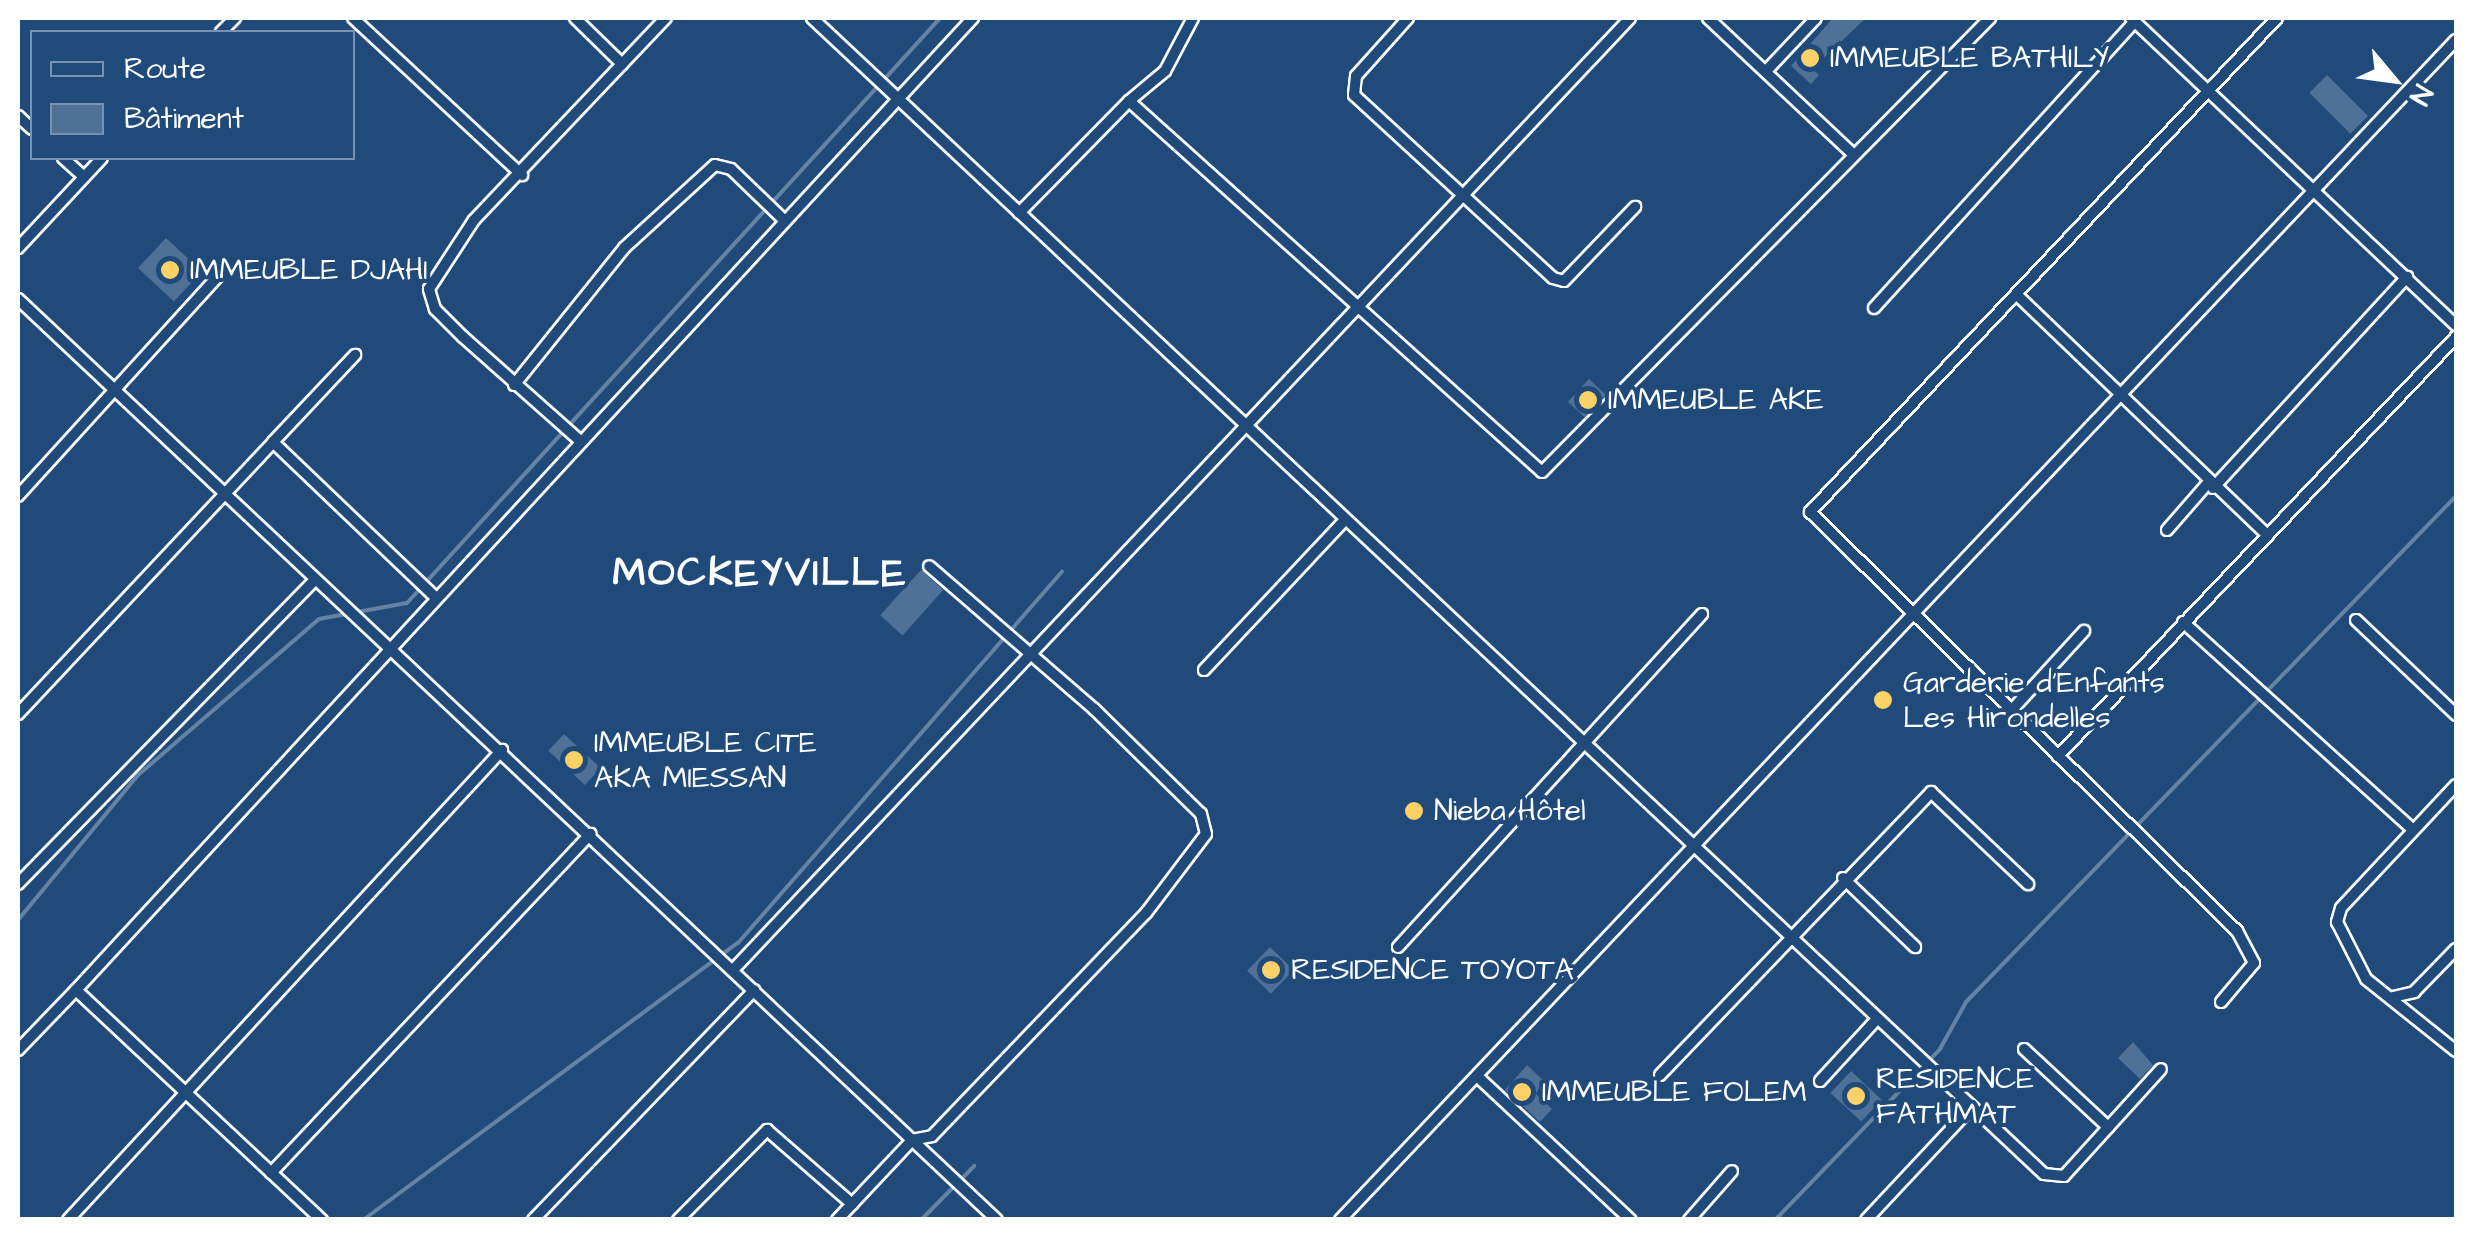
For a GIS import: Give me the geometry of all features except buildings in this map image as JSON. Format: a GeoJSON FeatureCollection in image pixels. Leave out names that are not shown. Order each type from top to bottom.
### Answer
{"type":"FeatureCollection","features":[{"type":"Feature","properties":{"kind":"street"},"geometry":{"type":"LineString","coordinates":[[353,18],[522,175]]}},
{"type":"Feature","properties":{"kind":"street"},"geometry":{"type":"LineString","coordinates":[[575,18],[622,64]]}},
{"type":"Feature","properties":{"kind":"street"},"geometry":{"type":"LineString","coordinates":[[578,439],[514,385],[435,309],[429,289],[474,220],[522,175],[666,18]]}},
{"type":"Feature","properties":{"kind":"street"},"geometry":{"type":"LineString","coordinates":[[812,18],[1583,748],[1970,1110],[2053,1180],[2108,1128],[2161,1068]]}},
{"type":"Feature","properties":{"kind":"street"},"geometry":{"type":"LineString","coordinates":[[18,1050],[389,650],[578,439],[973,18]]}},
{"type":"Feature","properties":{"kind":"street"},"geometry":{"type":"LineString","coordinates":[[1019,213],[1129,101],[1165,71],[1193,18]]}},
{"type":"Feature","properties":{"kind":"street"},"geometry":{"type":"LineString","coordinates":[[1408,18],[1356,76],[1354,95],[1559,281],[1634,206]]}},
{"type":"Feature","properties":{"kind":"street"},"geometry":{"type":"LineString","coordinates":[[733,970],[1630,18]]}},
{"type":"Feature","properties":{"kind":"street"},"geometry":{"type":"LineString","coordinates":[[1708,18],[1854,155]]}},
{"type":"Feature","properties":{"kind":"street"},"geometry":{"type":"LineString","coordinates":[[1767,70],[1816,18]]}},
{"type":"Feature","properties":{"kind":"street"},"geometry":{"type":"LineString","coordinates":[[1129,101],[1542,472],[1990,18]]}},
{"type":"Feature","properties":{"kind":"street"},"geometry":{"type":"LineString","coordinates":[[2221,1002],[2247,976],[2253,952],[1810,512],[2278,18]]}},
{"type":"Feature","properties":{"kind":"street"},"geometry":{"type":"LineString","coordinates":[[1874,308],[2134,19],[2456,325]]}},
{"type":"Feature","properties":{"kind":"street"},"geometry":{"type":"LineString","coordinates":[[1340,1220],[2122,399],[2456,40]]}},
{"type":"Feature","properties":{"kind":"street"},"geometry":{"type":"LineString","coordinates":[[65,160],[84,176]]}},
{"type":"Feature","properties":{"kind":"street"},"geometry":{"type":"LineString","coordinates":[[18,248],[100,160]]}},
{"type":"Feature","properties":{"kind":"street"},"geometry":{"type":"LineString","coordinates":[[514,385],[624,248],[715,165],[731,169],[784,220]]}},
{"type":"Feature","properties":{"kind":"street"},"geometry":{"type":"LineString","coordinates":[[18,496],[218,276]]}},
{"type":"Feature","properties":{"kind":"street"},"geometry":{"type":"LineString","coordinates":[[2167,530],[2406,278]]}},
{"type":"Feature","properties":{"kind":"street"},"geometry":{"type":"LineString","coordinates":[[2016,294],[2210,485],[2268,536]]}},
{"type":"Feature","properties":{"kind":"street"},"geometry":{"type":"LineString","coordinates":[[18,298],[313,582],[502,750],[998,1220]]}},
{"type":"Feature","properties":{"kind":"street"},"geometry":{"type":"LineString","coordinates":[[2058,756],[2456,337]]}},
{"type":"Feature","properties":{"kind":"street"},"geometry":{"type":"LineString","coordinates":[[18,714],[355,355]]}},
{"type":"Feature","properties":{"kind":"street"},"geometry":{"type":"LineString","coordinates":[[273,442],[434,596]]}},
{"type":"Feature","properties":{"kind":"street"},"geometry":{"type":"LineString","coordinates":[[1204,670],[1345,520]]}},
{"type":"Feature","properties":{"kind":"street"},"geometry":{"type":"LineString","coordinates":[[837,1220],[912,1140],[932,1136],[1146,913],[1206,834],[1201,814],[1032,653],[929,566]]}},
{"type":"Feature","properties":{"kind":"street"},"geometry":{"type":"LineString","coordinates":[[18,884],[313,582]]}},
{"type":"Feature","properties":{"kind":"street"},"geometry":{"type":"LineString","coordinates":[[1398,948],[1702,614]]}},
{"type":"Feature","properties":{"kind":"street"},"geometry":{"type":"LineString","coordinates":[[2356,620],[2456,715]]}},
{"type":"Feature","properties":{"kind":"street"},"geometry":{"type":"LineString","coordinates":[[2183,622],[2413,830]]}},
{"type":"Feature","properties":{"kind":"street"},"geometry":{"type":"LineString","coordinates":[[2010,712],[2084,631]]}},
{"type":"Feature","properties":{"kind":"street"},"geometry":{"type":"LineString","coordinates":[[68,1220],[502,750]]}},
{"type":"Feature","properties":{"kind":"street"},"geometry":{"type":"LineString","coordinates":[[2456,785],[2413,830],[2338,922],[2366,980],[2456,1051]]}},
{"type":"Feature","properties":{"kind":"street"},"geometry":{"type":"LineString","coordinates":[[1660,1075],[1843,878],[1932,792],[2028,884]]}},
{"type":"Feature","properties":{"kind":"street"},"geometry":{"type":"LineString","coordinates":[[272,1173],[591,834]]}},
{"type":"Feature","properties":{"kind":"street"},"geometry":{"type":"LineString","coordinates":[[1843,878],[1915,947]]}},
{"type":"Feature","properties":{"kind":"street"},"geometry":{"type":"LineString","coordinates":[[2392,997],[2414,992],[2456,949]]}},
{"type":"Feature","properties":{"kind":"street"},"geometry":{"type":"LineString","coordinates":[[76,990],[322,1220]]}},
{"type":"Feature","properties":{"kind":"street"},"geometry":{"type":"LineString","coordinates":[[533,1220],[754,990]]}},
{"type":"Feature","properties":{"kind":"street"},"geometry":{"type":"LineString","coordinates":[[1820,1081],[1875,1021]]}},
{"type":"Feature","properties":{"kind":"street"},"geometry":{"type":"LineString","coordinates":[[2024,1049],[2108,1128]]}},
{"type":"Feature","properties":{"kind":"street"},"geometry":{"type":"LineString","coordinates":[[1478,1077],[1631,1220]]}},
{"type":"Feature","properties":{"kind":"street"},"geometry":{"type":"LineString","coordinates":[[1866,1220],[1970,1110]]}},
{"type":"Feature","properties":{"kind":"street"},"geometry":{"type":"LineString","coordinates":[[678,1220],[766,1130],[852,1204]]}},
{"type":"Feature","properties":{"kind":"street"},"geometry":{"type":"LineString","coordinates":[[1690,1220],[1732,1171]]}},
{"type":"Feature","properties":{"kind":"waterway"},"geometry":{"type":"LineString","coordinates":[[18,920],[137,776],[319,619],[407,603],[940,18]]}},
{"type":"Feature","properties":{"kind":"waterway"},"geometry":{"type":"LineString","coordinates":[[1775,1220],[1940,1049],[1966,1002],[2456,496]]}},
{"type":"Feature","properties":{"kind":"waterway"},"geometry":{"type":"LineString","coordinates":[[363,1220],[738,943],[1062,572]]}},
{"type":"Feature","properties":{"kind":"waterway"},"geometry":{"type":"LineString","coordinates":[[921,1220],[974,1166]]}},
{"type":"Feature","properties":{"kind":"place","name":"IMMEUBLE BATHILY"},"geometry":{"type":"Point","coordinates":[1810,58]}},
{"type":"Feature","properties":{"kind":"place","name":"IMMEUBLE DJAHI"},"geometry":{"type":"Point","coordinates":[170,270]}},
{"type":"Feature","properties":{"kind":"place","name":"IMMEUBLE AKE"},"geometry":{"type":"Point","coordinates":[1588,400]}},
{"type":"Feature","properties":{"kind":"place","name":"Garderie d'Enfants Les Hirondelles"},"geometry":{"type":"Point","coordinates":[1883,700]}},
{"type":"Feature","properties":{"kind":"place","name":"IMMEUBLE CITE AKA MIESSAN"},"geometry":{"type":"Point","coordinates":[574,760]}},
{"type":"Feature","properties":{"kind":"place","name":"Nieba Hôtel"},"geometry":{"type":"Point","coordinates":[1414,811]}},
{"type":"Feature","properties":{"kind":"place","name":"RESIDENCE TOYOTA"},"geometry":{"type":"Point","coordinates":[1271,970]}},
{"type":"Feature","properties":{"kind":"place","name":"IMMEUBLE FOLEM"},"geometry":{"type":"Point","coordinates":[1522,1092]}},
{"type":"Feature","properties":{"kind":"place","name":"RESIDENCE FATHMAT"},"geometry":{"type":"Point","coordinates":[1856,1096]}},
{"type":"Feature","properties":{"kind":"district","name":"MOCKEYVILLE"},"geometry":{"type":"Point","coordinates":[760,574]}}]}
